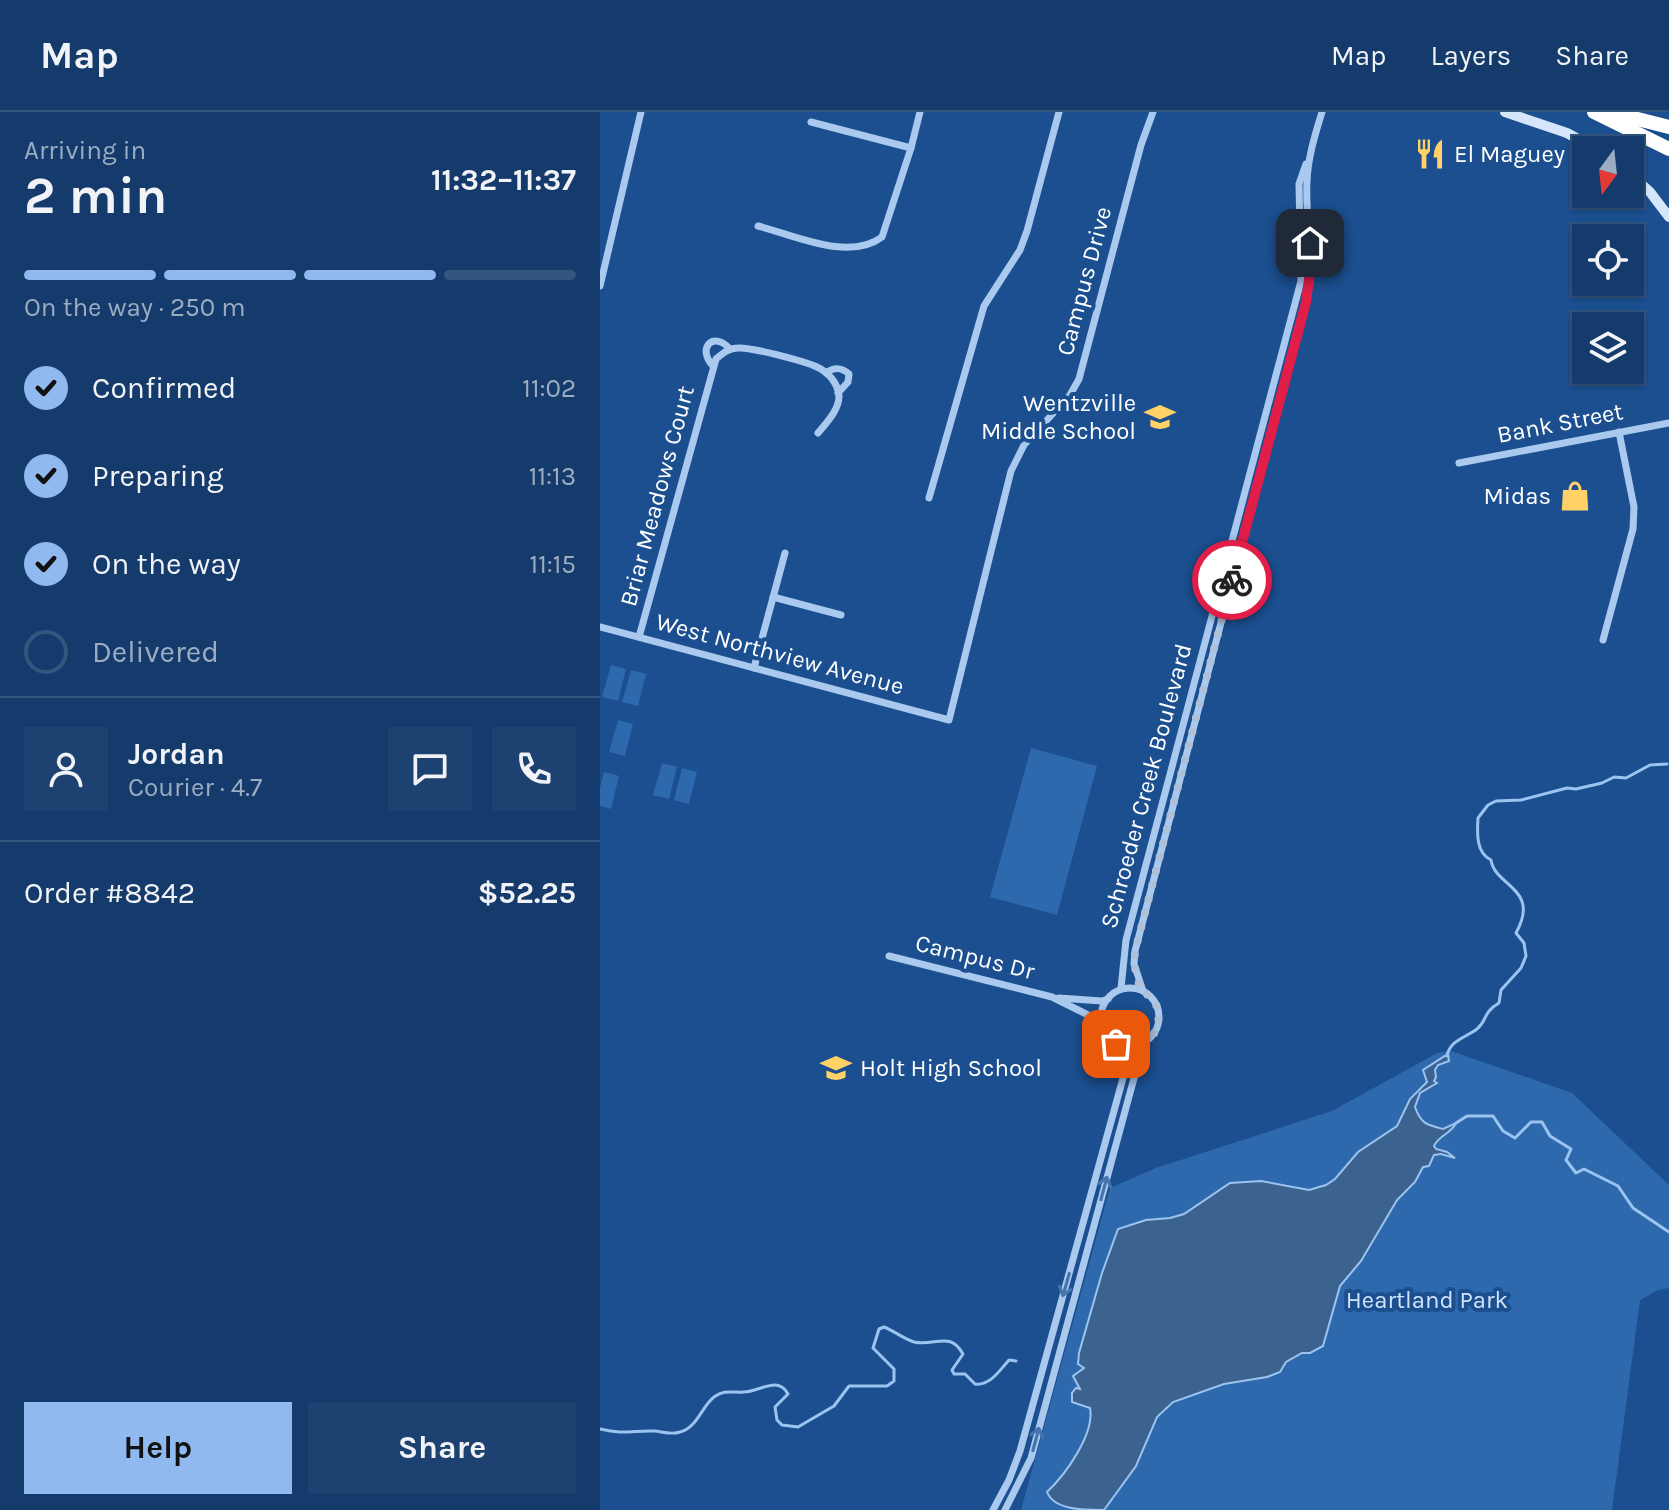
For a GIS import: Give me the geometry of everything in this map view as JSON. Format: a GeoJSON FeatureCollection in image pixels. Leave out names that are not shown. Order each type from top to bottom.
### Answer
{"type":"FeatureCollection","features":[{"type":"Feature","properties":{"kind":"highway"},"geometry":{"type":"LineString","coordinates":[[1594,112],[1669,149]]}},
{"type":"Feature","properties":{"kind":"highway"},"geometry":{"type":"LineString","coordinates":[[1610,112],[1669,127]]}},
{"type":"Feature","properties":{"kind":"main road"},"geometry":{"type":"LineString","coordinates":[[1505,112],[1572,136]]}},
{"type":"Feature","properties":{"kind":"main road"},"geometry":{"type":"LineString","coordinates":[[1644,187],[1669,217]]}},
{"type":"Feature","properties":{"kind":"street"},"geometry":{"type":"LineString","coordinates":[[600,286],[641,112]]}},
{"type":"Feature","properties":{"kind":"street"},"geometry":{"type":"LineString","coordinates":[[758,226],[841,248],[872,244],[882,237],[920,112]]}},
{"type":"Feature","properties":{"kind":"street"},"geometry":{"type":"LineString","coordinates":[[929,498],[980,317],[1020,250],[1059,112]]}},
{"type":"Feature","properties":{"kind":"street","name":"Campus Drive"},"geometry":{"type":"LineString","coordinates":[[949,720],[1011,471],[1024,445],[1070,395],[1079,379],[1141,145],[1153,112]]}},
{"type":"Feature","properties":{"kind":"street","name":"Schroeder Creek Boulevard"},"geometry":{"type":"LineString","coordinates":[[1143,991],[1134,964],[1135,951],[1306,302],[1311,264],[1299,184],[1322,112]]}},
{"type":"Feature","properties":{"kind":"street"},"geometry":{"type":"LineString","coordinates":[[811,122],[911,148]]}},
{"type":"Feature","properties":{"kind":"street","name":"Schroeder Creek Boulevard"},"geometry":{"type":"LineString","coordinates":[[1121,988],[1126,940],[1301,281],[1304,222]]}},
{"type":"Feature","properties":{"kind":"street","name":"Briar Meadows Court"},"geometry":{"type":"LineString","coordinates":[[713,366],[705,352],[708,345],[721,341],[730,349]]}},
{"type":"Feature","properties":{"kind":"street","name":"Briar Meadows Court"},"geometry":{"type":"LineString","coordinates":[[639,637],[716,359],[730,349],[747,348],[817,367],[826,373],[835,368],[843,369],[849,374],[848,382],[838,393]]}},
{"type":"Feature","properties":{"kind":"street"},"geometry":{"type":"LineString","coordinates":[[818,433],[836,409],[836,384],[826,373]]}},
{"type":"Feature","properties":{"kind":"street","name":"Bank Street"},"geometry":{"type":"LineString","coordinates":[[1459,463],[1669,423]]}},
{"type":"Feature","properties":{"kind":"street"},"geometry":{"type":"LineString","coordinates":[[1603,640],[1633,529],[1634,507],[1619,432]]}},
{"type":"Feature","properties":{"kind":"street"},"geometry":{"type":"LineString","coordinates":[[754,668],[785,553]]}},
{"type":"Feature","properties":{"kind":"street"},"geometry":{"type":"LineString","coordinates":[[773,597],[841,615]]}},
{"type":"Feature","properties":{"kind":"street","name":"West Northview Avenue"},"geometry":{"type":"LineString","coordinates":[[600,627],[949,720]]}},
{"type":"Feature","properties":{"kind":"street","name":"Campus Dr"},"geometry":{"type":"LineString","coordinates":[[889,956],[1052,997],[1108,999]]}},
{"type":"Feature","properties":{"kind":"street"},"geometry":{"type":"LineString","coordinates":[[1132,987],[1143,991],[1152,999],[1159,1018],[1152,1038],[1125,1047],[1108,1039],[1103,1027],[1103,1012],[1108,999],[1121,988],[1132,987]]}},
{"type":"Feature","properties":{"kind":"street","name":"Campus Dr"},"geometry":{"type":"LineString","coordinates":[[1052,997],[1090,1016],[1103,1027]]}},
{"type":"Feature","properties":{"kind":"street"},"geometry":{"type":"LineString","coordinates":[[1005,1510],[1031,1458],[1140,1056],[1147,1040]]}},
{"type":"Feature","properties":{"kind":"street"},"geometry":{"type":"LineString","coordinates":[[993,1510],[1020,1451],[1125,1071],[1125,1047]]}},
{"type":"Feature","properties":{"kind":"green space"},"geometry":{"type":"Polygon","coordinates":[[[611,665],[626,669],[618,701],[602,697],[611,665]]]}},
{"type":"Feature","properties":{"kind":"green space"},"geometry":{"type":"Polygon","coordinates":[[[631,670],[646,674],[638,706],[622,702],[631,670]]]}},
{"type":"Feature","properties":{"kind":"green space"},"geometry":{"type":"Polygon","coordinates":[[[618,720],[633,724],[625,756],[609,752],[618,720]]]}},
{"type":"Feature","properties":{"kind":"green space"},"geometry":{"type":"Polygon","coordinates":[[[1031,748],[1097,766],[1057,915],[990,897],[1031,748]]]}},
{"type":"Feature","properties":{"kind":"green space"},"geometry":{"type":"Polygon","coordinates":[[[662,763],[677,767],[669,799],[653,795],[662,763]]]}},
{"type":"Feature","properties":{"kind":"green space"},"geometry":{"type":"Polygon","coordinates":[[[682,768],[697,772],[689,804],[674,800],[682,768]]]}},
{"type":"Feature","properties":{"kind":"green space"},"geometry":{"type":"Polygon","coordinates":[[[604,772],[619,776],[611,809],[600,806],[604,772]]]}},
{"type":"Feature","properties":{"kind":"green space","name":"Heartland Park"},"geometry":{"type":"Polygon","coordinates":[[[1451,1051],[1572,1093],[1669,1185],[1669,1288],[1640,1300],[1612,1510],[1021,1510],[1110,1188],[1156,1168],[1332,1111],[1437,1053],[1451,1051]]]}},
{"type":"Feature","properties":{"kind":"shaded area"},"geometry":{"type":"Polygon","coordinates":[[[1448,1054],[1449,1061],[1438,1065],[1435,1070],[1434,1081],[1437,1083],[1420,1093],[1415,1107],[1422,1120],[1429,1125],[1443,1129],[1456,1123],[1434,1146],[1455,1158],[1434,1155],[1429,1166],[1423,1167],[1415,1182],[1397,1200],[1361,1261],[1340,1286],[1323,1346],[1310,1353],[1302,1353],[1286,1362],[1280,1372],[1267,1377],[1224,1384],[1173,1402],[1157,1417],[1136,1466],[1104,1510],[1070,1508],[1051,1498],[1047,1492],[1070,1465],[1088,1430],[1090,1408],[1072,1402],[1072,1393],[1076,1388],[1080,1389],[1073,1376],[1084,1368],[1078,1364],[1079,1353],[1118,1229],[1146,1220],[1184,1214],[1230,1183],[1261,1181],[1309,1190],[1326,1185],[1358,1152],[1397,1126],[1410,1099],[1427,1082],[1423,1070],[1448,1054]]]}},
{"type":"Feature","properties":{"kind":"waterway"},"geometry":{"type":"LineString","coordinates":[[1447,1056],[1455,1043],[1477,1029],[1499,1003],[1501,990],[1521,968],[1526,956],[1524,943],[1516,933],[1522,918],[1520,897],[1482,853],[1478,818],[1488,805],[1496,801],[1521,800],[1567,788],[1576,789],[1614,777],[1626,778],[1650,765],[1667,764]]}},
{"type":"Feature","properties":{"kind":"waterway"},"geometry":{"type":"LineString","coordinates":[[1456,1123],[1467,1116],[1493,1116],[1503,1131],[1515,1138],[1531,1122],[1542,1122],[1550,1136],[1571,1149],[1566,1160],[1576,1173],[1584,1169],[1618,1186],[1633,1208],[1669,1232]]}},
{"type":"Feature","properties":{"kind":"waterway"},"geometry":{"type":"LineString","coordinates":[[600,1429],[677,1433],[691,1426],[718,1395],[774,1385],[784,1388],[788,1394],[775,1407],[777,1420],[782,1425],[798,1427],[834,1406],[849,1386],[887,1386],[894,1381],[894,1369],[873,1348],[879,1329],[884,1327],[914,1342],[953,1343],[963,1354],[952,1370],[954,1374],[965,1374],[975,1384],[990,1380],[1009,1360],[1016,1361]]}},
{"type":"Feature","properties":{"kind":"way so far"},"geometry":{"type":"LineString","coordinates":[[1116,1044],[1135,1046],[1152,1038],[1159,1018],[1158,1009],[1143,991],[1136,974],[1135,951],[1232,580]]}},
{"type":"Feature","properties":{"kind":"place","name":"El Maguey"},"geometry":{"type":"Point","coordinates":[1430,154]}},
{"type":"Feature","properties":{"kind":"place","name":"Wentzville Middle School"},"geometry":{"type":"Point","coordinates":[1160,417]}},
{"type":"Feature","properties":{"kind":"place","name":"Midas"},"geometry":{"type":"Point","coordinates":[1575,496]}},
{"type":"Feature","properties":{"kind":"place","name":"Holt High School"},"geometry":{"type":"Point","coordinates":[836,1068]}},
{"type":"Feature","properties":{"kind":"route"},"geometry":{"type":"LineString","coordinates":[[1232,580],[1306,302],[1310,283],[1310,243]]}}]}
